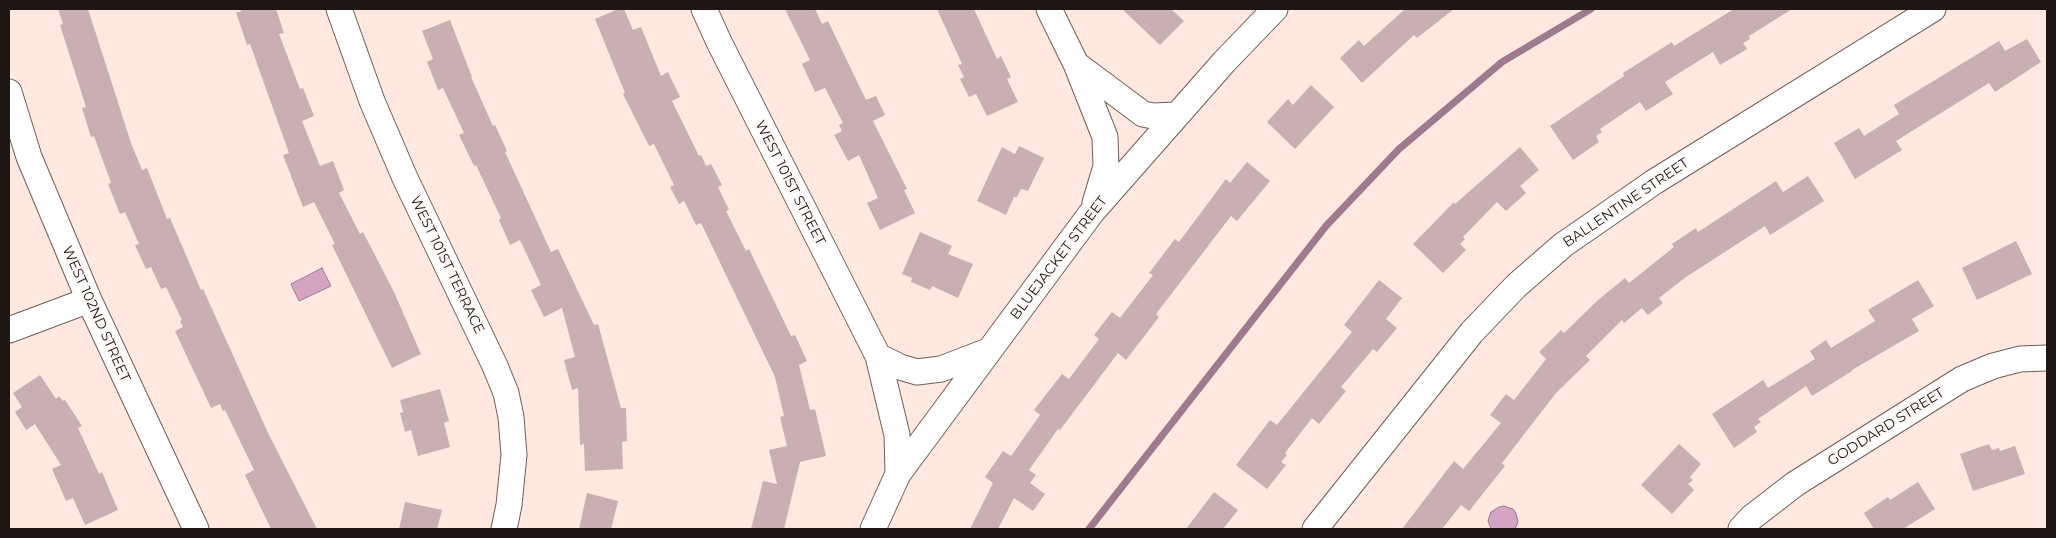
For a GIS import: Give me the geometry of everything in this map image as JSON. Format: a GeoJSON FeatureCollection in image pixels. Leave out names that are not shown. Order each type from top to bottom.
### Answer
{"type":"FeatureCollection","features":[{"type":"Feature","properties":{"kind":"street","name":"WEST 101ST TERRACE"},"geometry":{"type":"LineString","coordinates":[[339,9],[372,101],[406,178],[496,366],[506,393],[511,417],[514,455],[509,505],[504,529]]}},
{"type":"Feature","properties":{"kind":"street","name":"WEST 101ST STREET"},"geometry":{"type":"LineString","coordinates":[[704,9],[878,356],[897,435],[898,474]]}},
{"type":"Feature","properties":{"kind":"street"},"geometry":{"type":"LineString","coordinates":[[1049,9],[1076,64],[1105,137],[1106,166],[1092,212]]}},
{"type":"Feature","properties":{"kind":"street","name":"BLUEJACKET STREET"},"geometry":{"type":"LineString","coordinates":[[873,529],[898,474],[1092,212],[1224,62],[1275,9]]}},
{"type":"Feature","properties":{"kind":"street","name":"BALLENTINE STREET"},"geometry":{"type":"LineString","coordinates":[[1315,529],[1472,332],[1516,286],[1563,244],[1654,182],[1933,9]]}},
{"type":"Feature","properties":{"kind":"street"},"geometry":{"type":"LineString","coordinates":[[1076,64],[1143,114],[1153,116],[1177,115]]}},
{"type":"Feature","properties":{"kind":"street","name":"WEST 102ND STREET"},"geometry":{"type":"LineString","coordinates":[[9,92],[29,157],[89,300],[196,529]]}},
{"type":"Feature","properties":{"kind":"street"},"geometry":{"type":"LineString","coordinates":[[9,330],[89,300]]}},
{"type":"Feature","properties":{"kind":"street"},"geometry":{"type":"LineString","coordinates":[[878,356],[900,367],[917,372],[941,369],[988,351]]}},
{"type":"Feature","properties":{"kind":"street","name":"GODDARD STREET"},"geometry":{"type":"LineString","coordinates":[[1741,529],[1751,518],[1794,484],[1962,379],[1993,366],[2020,359],[2047,358]]}},
{"type":"Feature","properties":{"kind":"shaded area"},"geometry":{"type":"Polygon","coordinates":[[[322,268],[331,286],[299,301],[291,284],[322,268]]]}},
{"type":"Feature","properties":{"kind":"shaded area"},"geometry":{"type":"Polygon","coordinates":[[[1504,506],[1513,509],[1516,513],[1518,522],[1515,529],[1491,529],[1488,521],[1491,512],[1504,506]]]}},
{"type":"Feature","properties":{"kind":"building"},"geometry":{"type":"Polygon","coordinates":[[[58,9],[88,9],[131,143],[142,170],[147,168],[167,219],[170,218],[201,290],[203,289],[269,435],[317,529],[271,529],[245,475],[254,470],[225,410],[223,411],[220,404],[211,408],[175,331],[183,327],[180,321],[182,320],[166,287],[161,289],[151,267],[146,269],[135,245],[139,244],[125,212],[120,214],[108,184],[111,183],[94,136],[91,137],[82,108],[86,107],[60,25],[63,24],[58,9]]]}},
{"type":"Feature","properties":{"kind":"building"},"geometry":{"type":"Polygon","coordinates":[[[240,9],[276,9],[284,33],[279,34],[300,89],[303,88],[314,116],[302,121],[320,166],[333,161],[344,190],[339,193],[360,234],[363,232],[394,292],[421,354],[392,368],[332,245],[335,244],[314,202],[303,207],[283,155],[289,153],[250,44],[247,45],[236,12],[241,12],[240,9]]]}},
{"type":"Feature","properties":{"kind":"building"},"geometry":{"type":"Polygon","coordinates":[[[618,9],[624,9],[633,30],[641,27],[661,76],[668,72],[680,97],[672,101],[699,156],[701,155],[706,166],[711,164],[722,185],[718,187],[729,210],[726,211],[746,251],[749,249],[791,336],[795,335],[807,361],[799,365],[810,410],[815,409],[826,456],[800,462],[784,529],[751,529],[763,481],[777,484],[769,450],[787,446],[780,417],[784,416],[775,377],[701,223],[696,225],[684,201],[679,204],[670,187],[674,185],[654,144],[649,146],[623,94],[625,93],[595,19],[618,9]]]}},
{"type":"Feature","properties":{"kind":"building"},"geometry":{"type":"Polygon","coordinates":[[[785,9],[815,9],[822,24],[828,21],[866,100],[876,96],[885,115],[873,121],[907,189],[904,190],[915,213],[880,230],[867,203],[878,198],[859,155],[848,161],[834,135],[842,131],[839,125],[843,123],[825,88],[815,92],[802,64],[810,60],[785,9]]]}},
{"type":"Feature","properties":{"kind":"building"},"geometry":{"type":"Polygon","coordinates":[[[937,9],[974,9],[997,59],[1001,56],[1011,77],[1007,79],[1018,102],[987,116],[976,94],[969,97],[960,79],[964,77],[958,65],[962,64],[937,9]]]}},
{"type":"Feature","properties":{"kind":"building"},"geometry":{"type":"Polygon","coordinates":[[[1122,9],[1171,9],[1184,21],[1160,45],[1122,9]]]}},
{"type":"Feature","properties":{"kind":"building"},"geometry":{"type":"Polygon","coordinates":[[[1405,9],[1454,9],[1417,38],[1414,35],[1362,83],[1340,58],[1359,40],[1364,46],[1405,9]]]}},
{"type":"Feature","properties":{"kind":"building"},"geometry":{"type":"Polygon","coordinates":[[[1734,9],[1792,9],[1749,36],[1750,39],[1743,43],[1747,49],[1720,65],[1713,52],[1665,82],[1673,94],[1646,111],[1640,102],[1600,129],[1602,132],[1596,136],[1599,142],[1573,160],[1550,126],[1624,76],[1623,73],[1672,42],[1674,46],[1734,9]]]}},
{"type":"Feature","properties":{"kind":"building"},"geometry":{"type":"Polygon","coordinates":[[[450,20],[471,77],[493,126],[495,125],[507,151],[505,152],[551,252],[558,249],[594,325],[598,324],[621,408],[626,408],[627,441],[622,442],[623,469],[585,471],[584,444],[580,445],[578,388],[572,390],[564,360],[575,357],[562,308],[544,317],[531,290],[541,285],[520,240],[510,245],[499,220],[501,218],[476,165],[474,166],[459,135],[464,133],[443,88],[438,90],[427,62],[433,59],[422,31],[450,20]]]}},
{"type":"Feature","properties":{"kind":"building"},"geometry":{"type":"Polygon","coordinates":[[[2027,39],[2041,62],[1995,92],[1989,83],[1896,141],[1902,150],[1855,179],[1834,143],[1859,128],[1864,136],[1899,114],[1894,105],[1999,41],[2005,51],[2027,39]]]}},
{"type":"Feature","properties":{"kind":"building"},"geometry":{"type":"Polygon","coordinates":[[[1311,85],[1334,107],[1295,149],[1267,122],[1288,99],[1293,105],[1311,85]]]}},
{"type":"Feature","properties":{"kind":"building"},"geometry":{"type":"Polygon","coordinates":[[[1019,146],[1044,158],[1028,191],[1021,189],[1017,197],[1014,197],[1006,215],[977,201],[1002,147],[1015,154],[1019,146]]]}},
{"type":"Feature","properties":{"kind":"building"},"geometry":{"type":"Polygon","coordinates":[[[1520,147],[1539,170],[1520,186],[1526,193],[1506,211],[1497,202],[1463,237],[1465,239],[1460,244],[1466,250],[1443,273],[1413,244],[1454,202],[1455,204],[1520,147]]]}},
{"type":"Feature","properties":{"kind":"building"},"geometry":{"type":"Polygon","coordinates":[[[1247,162],[1270,181],[1237,221],[1231,216],[1156,314],[1159,317],[1126,360],[1118,353],[1060,430],[1058,429],[1029,470],[1036,475],[1030,483],[1045,494],[1033,511],[1014,498],[998,529],[970,529],[993,483],[985,477],[1003,451],[1011,456],[1040,415],[1034,410],[1062,374],[1069,379],[1099,339],[1094,335],[1112,312],[1120,318],[1153,275],[1149,273],[1175,239],[1179,242],[1226,179],[1230,183],[1247,162]]]}},
{"type":"Feature","properties":{"kind":"building"},"geometry":{"type":"Polygon","coordinates":[[[1808,176],[1824,201],[1770,235],[1765,226],[1686,277],[1659,298],[1663,303],[1648,315],[1642,308],[1624,323],[1622,320],[1586,356],[1590,360],[1556,393],[1502,463],[1505,466],[1469,511],[1461,505],[1442,529],[1402,529],[1454,461],[1463,469],[1501,423],[1490,415],[1506,394],[1514,400],[1546,359],[1539,352],[1561,330],[1564,333],[1598,300],[1625,278],[1629,283],[1674,247],[1672,244],[1696,228],[1698,232],[1776,181],[1783,192],[1808,176]]]}},
{"type":"Feature","properties":{"kind":"building"},"geometry":{"type":"Polygon","coordinates":[[[920,232],[952,246],[948,254],[973,264],[958,298],[932,286],[930,290],[911,282],[912,278],[902,274],[920,232]]]}},
{"type":"Feature","properties":{"kind":"building"},"geometry":{"type":"Polygon","coordinates":[[[2016,241],[2032,274],[1977,300],[1962,268],[2016,241]]]}},
{"type":"Feature","properties":{"kind":"building"},"geometry":{"type":"Polygon","coordinates":[[[1379,280],[1402,298],[1386,319],[1397,328],[1377,352],[1373,349],[1341,387],[1346,391],[1319,424],[1312,418],[1285,453],[1287,455],[1281,462],[1286,465],[1267,489],[1236,465],[1270,420],[1277,425],[1352,332],[1344,325],[1379,280]]]}},
{"type":"Feature","properties":{"kind":"building"},"geometry":{"type":"Polygon","coordinates":[[[1918,280],[1934,306],[1912,319],[1919,331],[1812,396],[1806,386],[1758,419],[1761,422],[1754,427],[1757,432],[1734,448],[1712,414],[1763,380],[1768,388],[1815,359],[1810,351],[1826,340],[1831,348],[1875,321],[1868,310],[1918,280]]]}},
{"type":"Feature","properties":{"kind":"building"},"geometry":{"type":"Polygon","coordinates":[[[40,375],[56,399],[59,396],[63,401],[65,400],[82,426],[78,428],[99,474],[102,472],[118,510],[85,525],[73,498],[66,501],[52,469],[61,465],[35,424],[26,430],[15,412],[22,407],[13,393],[40,375]]]}},
{"type":"Feature","properties":{"kind":"building"},"geometry":{"type":"Polygon","coordinates":[[[440,389],[449,421],[444,423],[450,447],[418,456],[411,430],[405,432],[400,413],[403,412],[400,400],[440,389]]]}},
{"type":"Feature","properties":{"kind":"building"},"geometry":{"type":"Polygon","coordinates":[[[1679,444],[1701,464],[1690,477],[1693,480],[1688,484],[1694,490],[1672,514],[1641,485],[1679,444]]]}},
{"type":"Feature","properties":{"kind":"building"},"geometry":{"type":"Polygon","coordinates":[[[1989,444],[1992,450],[1999,448],[2000,451],[2015,446],[2025,474],[1973,491],[1960,454],[1989,444]]]}},
{"type":"Feature","properties":{"kind":"building"},"geometry":{"type":"Polygon","coordinates":[[[1918,482],[1935,509],[1903,529],[1874,529],[1864,513],[1888,497],[1890,500],[1918,482]]]}},
{"type":"Feature","properties":{"kind":"building"},"geometry":{"type":"Polygon","coordinates":[[[1214,492],[1238,510],[1223,529],[1186,529],[1214,492]]]}},
{"type":"Feature","properties":{"kind":"building"},"geometry":{"type":"Polygon","coordinates":[[[587,493],[618,501],[611,529],[579,529],[587,493]]]}},
{"type":"Feature","properties":{"kind":"building"},"geometry":{"type":"Polygon","coordinates":[[[405,502],[442,510],[437,529],[399,529],[405,502]]]}},
{"type":"Feature","properties":{"kind":"waterway"},"geometry":{"type":"LineString","coordinates":[[1089,529],[1326,226],[1399,149],[1502,62],[1591,9]]}}]}
